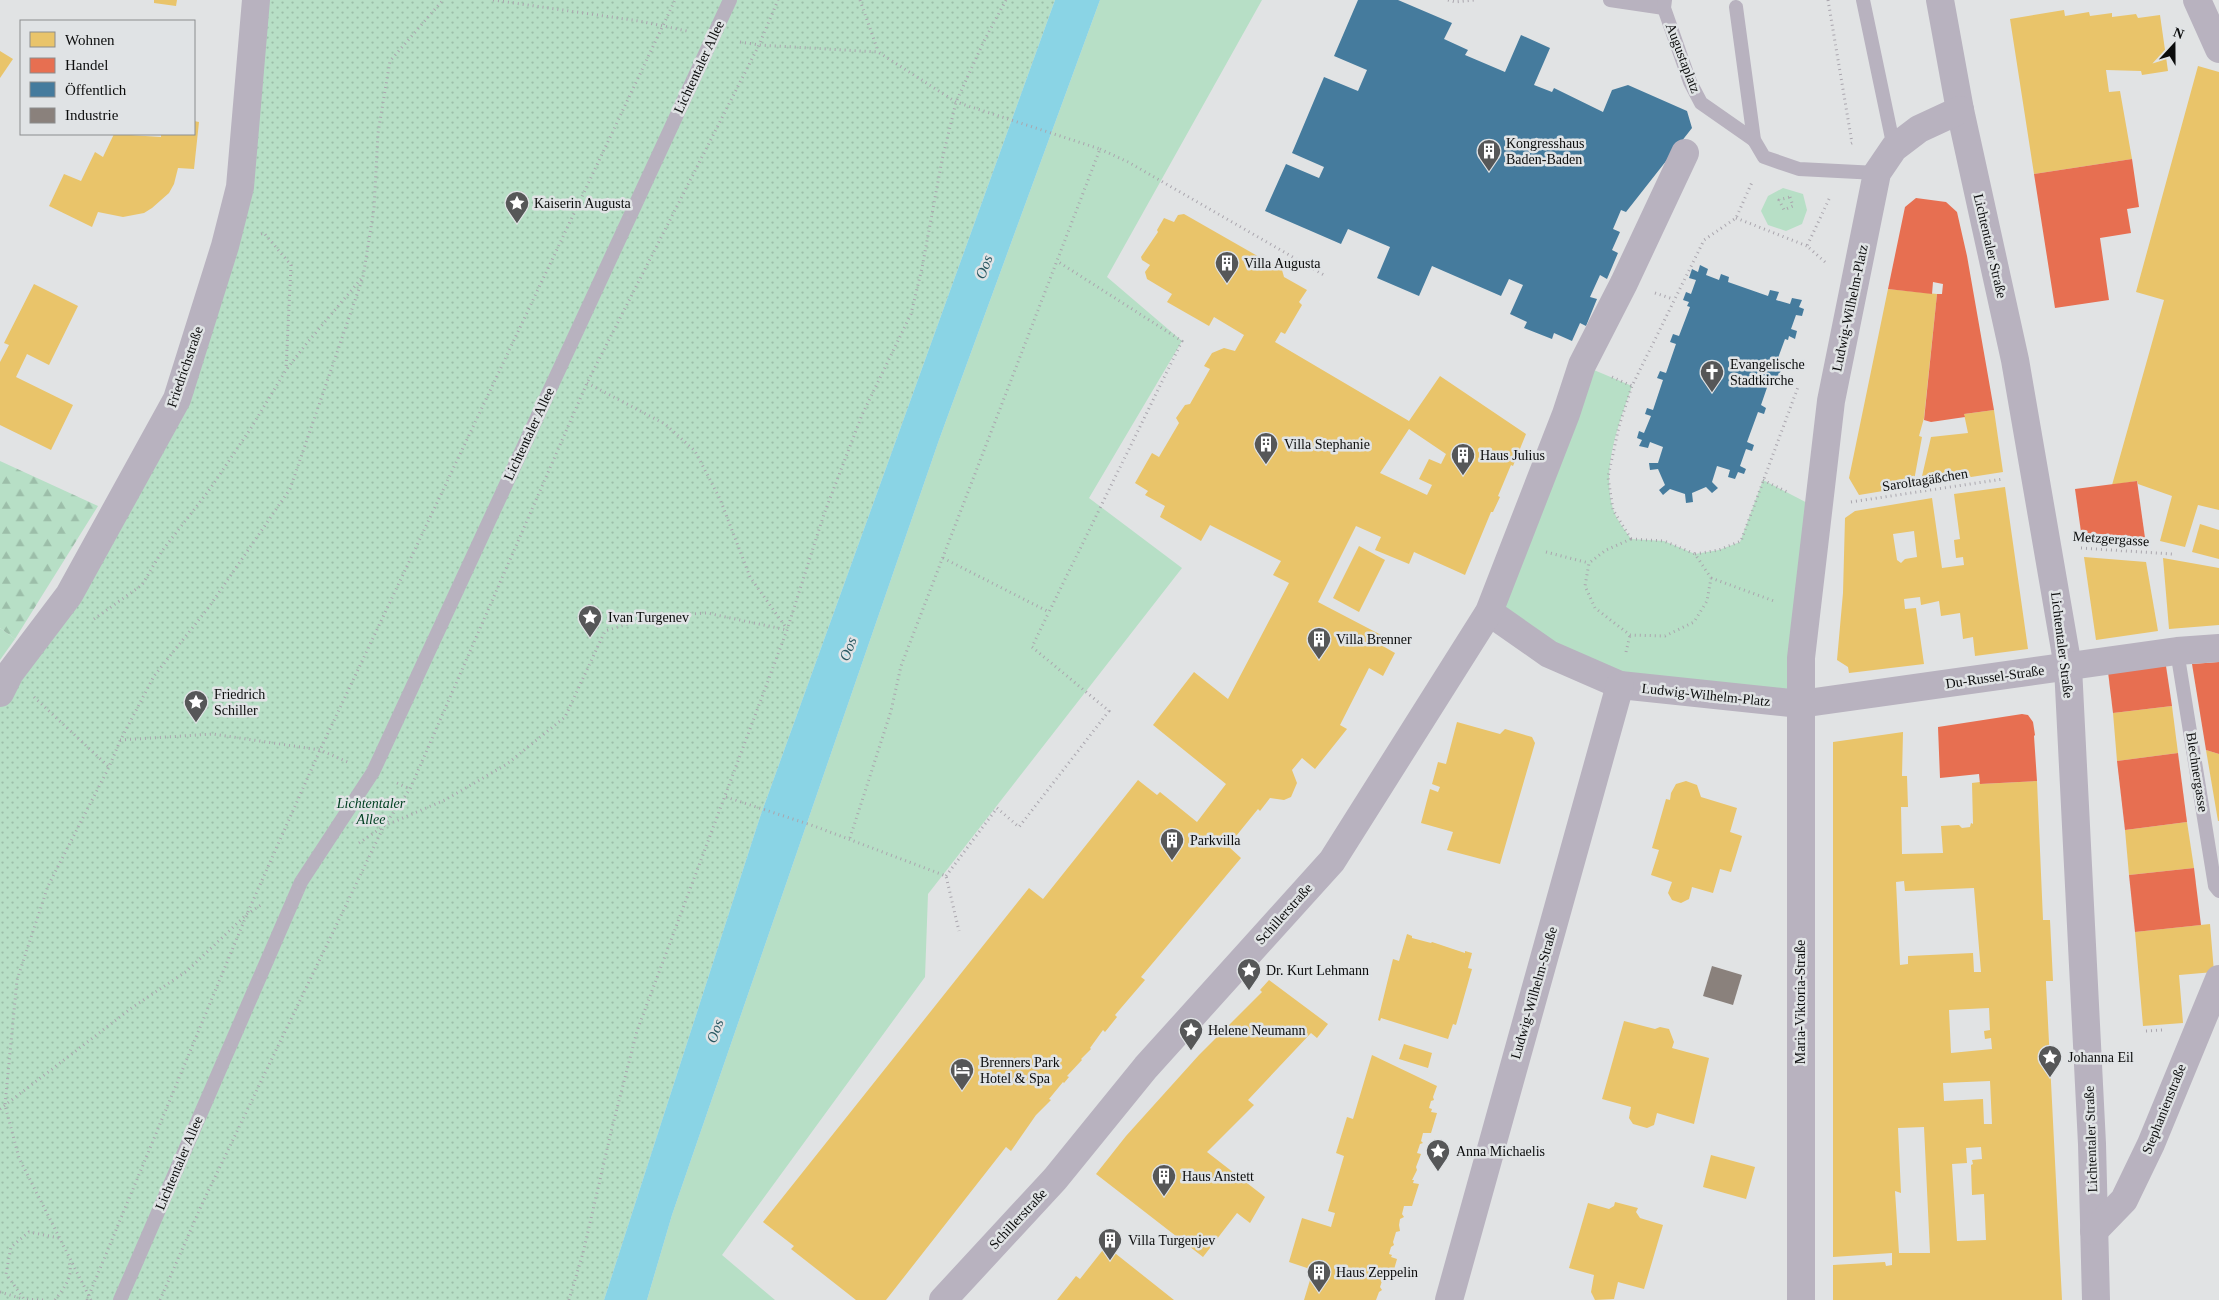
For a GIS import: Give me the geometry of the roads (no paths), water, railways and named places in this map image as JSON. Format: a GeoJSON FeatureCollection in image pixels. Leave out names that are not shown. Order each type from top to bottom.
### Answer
{"type":"FeatureCollection","features":[{"type":"Feature","properties":{"kind":"street","name":"Friedrichstraße"},"geometry":{"type":"LineString","coordinates":[[3,681],[69,595],[177,399],[225,246],[240,187],[256,0]]}},
{"type":"Feature","properties":{"kind":"street","name":"Lichtentaler Straße"},"geometry":{"type":"LineString","coordinates":[[1940,0],[1960,110],[2015,360],[2068,667],[2092,1144],[2096,1300]]}},
{"type":"Feature","properties":{"kind":"street"},"geometry":{"type":"LineString","coordinates":[[2197,0],[2219,49]]}},
{"type":"Feature","properties":{"kind":"street","name":"Ludwig-Wilhelm-Platz"},"geometry":{"type":"LineString","coordinates":[[1488,612],[1549,654],[1620,685],[1800,704],[1801,658],[1831,401],[1877,173],[1894,148],[1919,129],[1960,110]]}},
{"type":"Feature","properties":{"kind":"street"},"geometry":{"type":"LineString","coordinates":[[1488,612],[1566,414],[1582,365],[1624,283],[1685,152]]}},
{"type":"Feature","properties":{"kind":"street","name":"Schillerstraße"},"geometry":{"type":"LineString","coordinates":[[943,1300],[1055,1179],[1146,1068],[1332,861],[1488,612]]}},
{"type":"Feature","properties":{"kind":"street","name":"Du-Russel-Straße"},"geometry":{"type":"LineString","coordinates":[[1800,704],[2177,651],[2219,648]]}},
{"type":"Feature","properties":{"kind":"street","name":"Ludwig-Wilhelm-Straße"},"geometry":{"type":"LineString","coordinates":[[1449,1300],[1620,685]]}},
{"type":"Feature","properties":{"kind":"street","name":"Maria-Viktoria-Straße"},"geometry":{"type":"LineString","coordinates":[[1800,704],[1801,1300]]}},
{"type":"Feature","properties":{"kind":"street","name":"Stephanienstraße"},"geometry":{"type":"LineString","coordinates":[[2094,1231],[2124,1200],[2151,1144],[2219,978]]}},
{"type":"Feature","properties":{"kind":"lane","name":"Lichtentaler Allee"},"geometry":{"type":"LineString","coordinates":[[120,1300],[301,882],[372,772],[730,0]]}},
{"type":"Feature","properties":{"kind":"lane","name":"Augustaplatz"},"geometry":{"type":"LineString","coordinates":[[1610,0],[1665,4],[1690,82],[1701,103],[1754,140]]}},
{"type":"Feature","properties":{"kind":"lane"},"geometry":{"type":"LineString","coordinates":[[1863,0],[1894,148]]}},
{"type":"Feature","properties":{"kind":"lane"},"geometry":{"type":"LineString","coordinates":[[1736,7],[1754,140],[1764,157],[1799,169],[1877,173]]}},
{"type":"Feature","properties":{"kind":"lane","name":"Blechnergasse"},"geometry":{"type":"LineString","coordinates":[[2177,651],[2215,886],[2219,891]]}},
{"type":"Feature","properties":{"kind":"water","name":"Oos"},"geometry":{"type":"Polygon","coordinates":[[[1055,0],[1100,0],[939,440],[672,1215],[647,1300],[604,1300],[760,817],[1055,0]]]}},
{"type":"Feature","properties":{"kind":"place","name":"Kongresshaus Baden-Baden"},"geometry":{"type":"Point","coordinates":[1489,172]}},
{"type":"Feature","properties":{"kind":"place","name":"Kaiserin Augusta"},"geometry":{"type":"Point","coordinates":[517,224]}},
{"type":"Feature","properties":{"kind":"place","name":"Villa Augusta"},"geometry":{"type":"Point","coordinates":[1227,284]}},
{"type":"Feature","properties":{"kind":"place","name":"Evangelische Stadtkirche"},"geometry":{"type":"Point","coordinates":[1712,393]}},
{"type":"Feature","properties":{"kind":"place","name":"Villa Stephanie"},"geometry":{"type":"Point","coordinates":[1266,465]}},
{"type":"Feature","properties":{"kind":"place","name":"Haus Julius"},"geometry":{"type":"Point","coordinates":[1463,476]}},
{"type":"Feature","properties":{"kind":"place","name":"Ivan Turgenev"},"geometry":{"type":"Point","coordinates":[590,638]}},
{"type":"Feature","properties":{"kind":"place","name":"Villa Brenner"},"geometry":{"type":"Point","coordinates":[1319,660]}},
{"type":"Feature","properties":{"kind":"place","name":"Friedrich Schiller"},"geometry":{"type":"Point","coordinates":[196,723]}},
{"type":"Feature","properties":{"kind":"place","name":"Parkvilla"},"geometry":{"type":"Point","coordinates":[1172,861]}},
{"type":"Feature","properties":{"kind":"place","name":"Dr. Kurt Lehmann"},"geometry":{"type":"Point","coordinates":[1249,991]}},
{"type":"Feature","properties":{"kind":"place","name":"Helene Neumann"},"geometry":{"type":"Point","coordinates":[1191,1051]}},
{"type":"Feature","properties":{"kind":"place","name":"Johanna Eil"},"geometry":{"type":"Point","coordinates":[2050,1078]}},
{"type":"Feature","properties":{"kind":"place","name":"Brenners Park Hotel & Spa"},"geometry":{"type":"Point","coordinates":[962,1091]}},
{"type":"Feature","properties":{"kind":"place","name":"Anna Michaelis"},"geometry":{"type":"Point","coordinates":[1438,1172]}},
{"type":"Feature","properties":{"kind":"place","name":"Haus Anstett"},"geometry":{"type":"Point","coordinates":[1164,1197]}},
{"type":"Feature","properties":{"kind":"place","name":"Villa Turgenjev"},"geometry":{"type":"Point","coordinates":[1110,1261]}},
{"type":"Feature","properties":{"kind":"place","name":"Haus Zeppelin"},"geometry":{"type":"Point","coordinates":[1319,1293]}}]}
